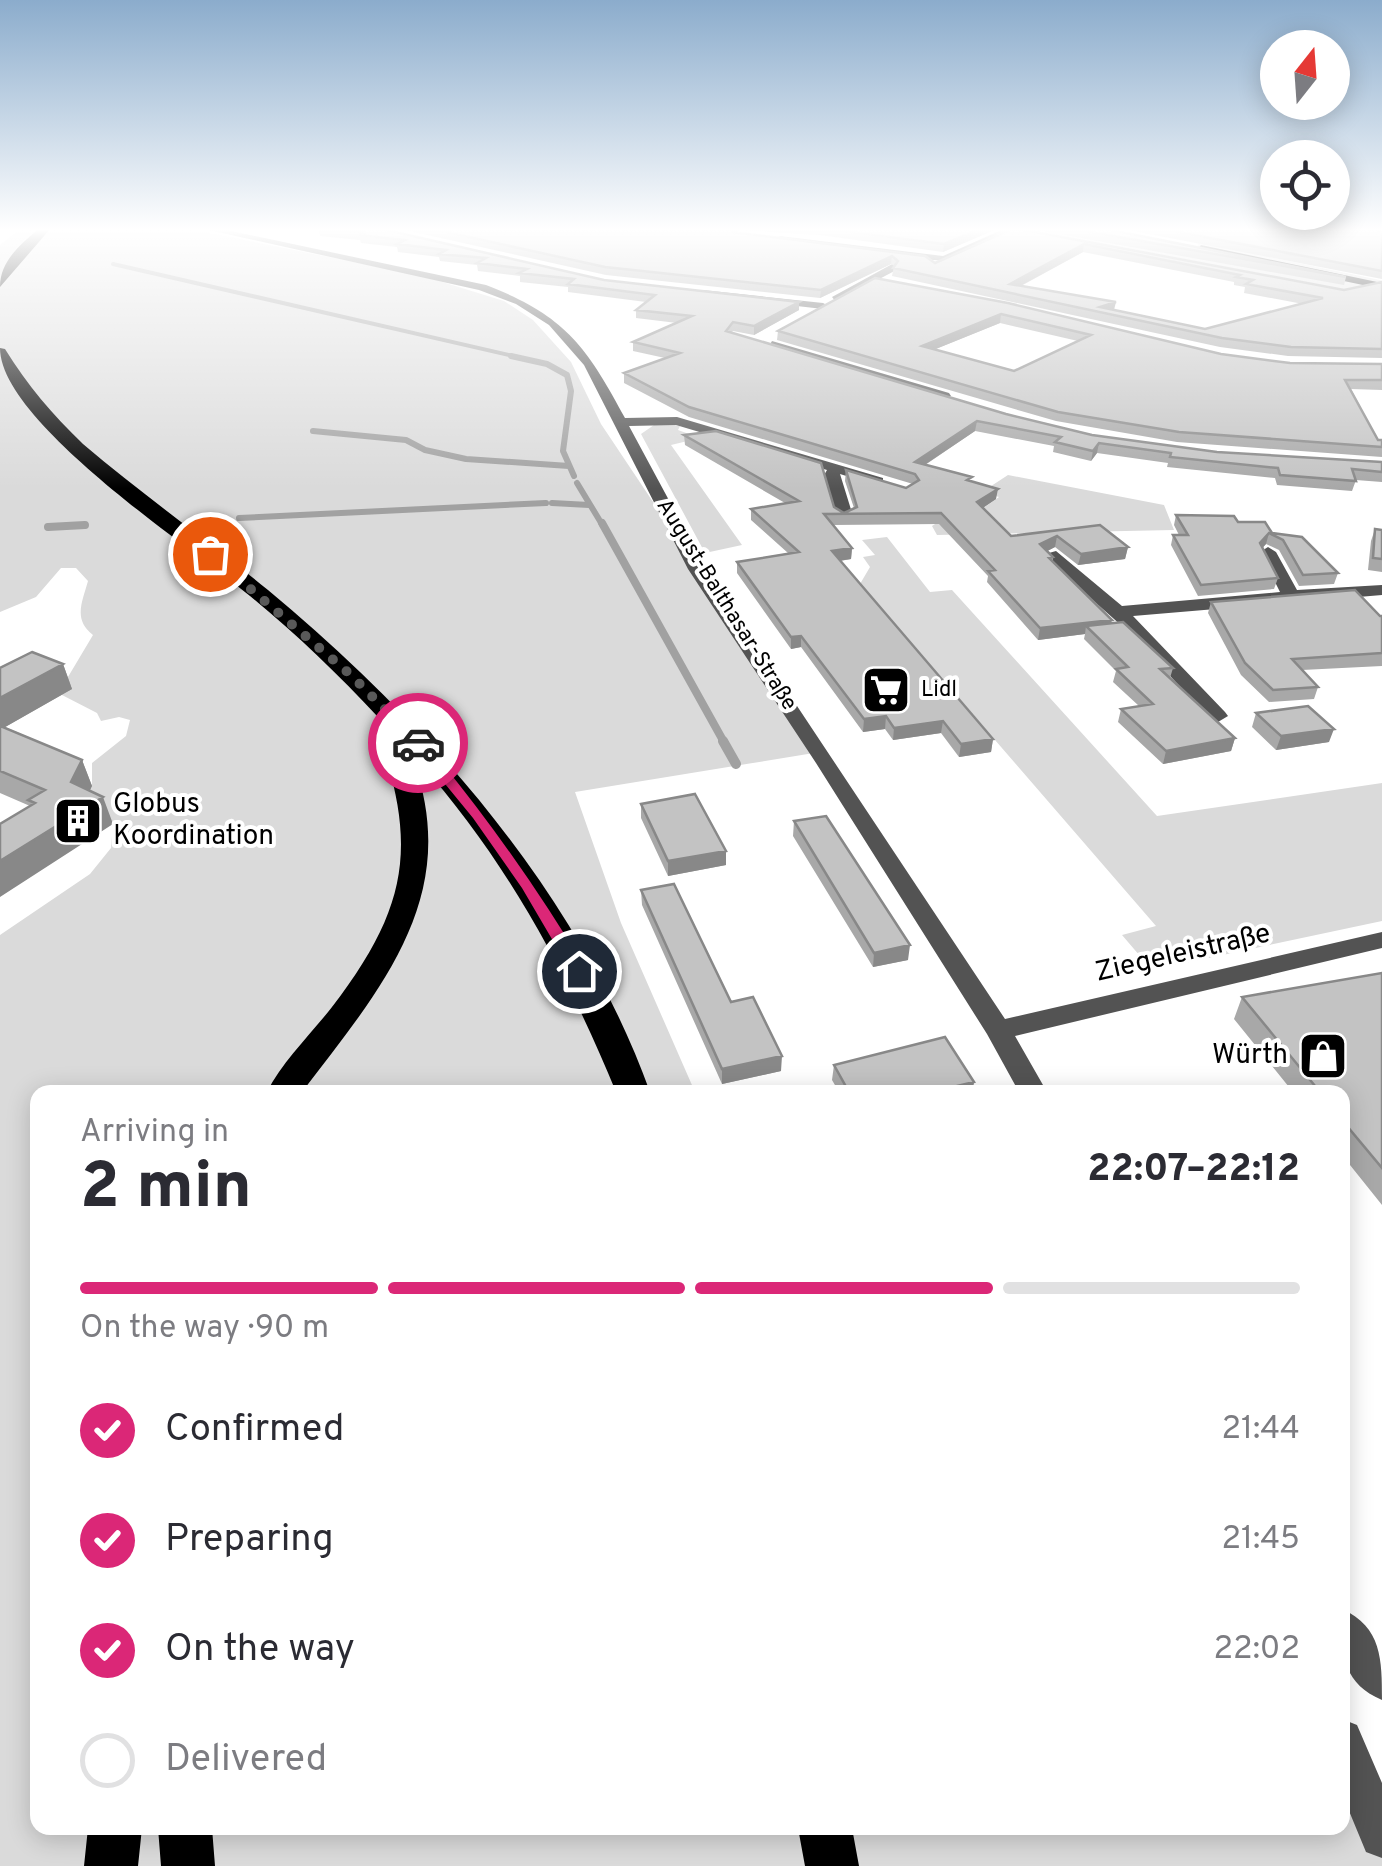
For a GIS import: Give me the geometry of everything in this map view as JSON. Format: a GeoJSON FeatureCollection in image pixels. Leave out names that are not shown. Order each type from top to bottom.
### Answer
{"type":"FeatureCollection","features":[{"type":"Feature","properties":{"kind":"highway"},"geometry":{"type":"LineString","coordinates":[[0,352],[30,400],[72,444],[260,594],[352,676],[429,754],[529,886],[579,971],[630,1085]]}},
{"type":"Feature","properties":{"kind":"highway"},"geometry":{"type":"LineString","coordinates":[[289,1085],[378,964],[403,918],[416,880],[419,844],[415,804],[401,753],[383,715],[352,676]]}},
{"type":"Feature","properties":{"kind":"highway"},"geometry":{"type":"LineString","coordinates":[[112,1866],[114,1835]]}},
{"type":"Feature","properties":{"kind":"highway"},"geometry":{"type":"LineString","coordinates":[[186,1835],[188,1866]]}},
{"type":"Feature","properties":{"kind":"highway"},"geometry":{"type":"LineString","coordinates":[[826,1835],[832,1866]]}},
{"type":"Feature","properties":{"kind":"street","name":"August-Balthasar-Straße"},"geometry":{"type":"LineString","coordinates":[[541,315],[560,327],[582,354],[697,568],[998,1030],[1029,1085]]}},
{"type":"Feature","properties":{"kind":"street"},"geometry":{"type":"LineString","coordinates":[[782,329],[756,342],[955,400]]}},
{"type":"Feature","properties":{"kind":"street"},"geometry":{"type":"LineString","coordinates":[[617,422],[678,421],[888,484]]}},
{"type":"Feature","properties":{"kind":"street"},"geometry":{"type":"LineString","coordinates":[[834,468],[831,477],[845,516]]}},
{"type":"Feature","properties":{"kind":"street"},"geometry":{"type":"LineString","coordinates":[[1268,552],[1291,596]]}},
{"type":"Feature","properties":{"kind":"street"},"geometry":{"type":"LineString","coordinates":[[1050,555],[1122,612],[1180,668],[1218,716]]}},
{"type":"Feature","properties":{"kind":"street"},"geometry":{"type":"LineString","coordinates":[[1122,612],[1372,590],[1382,603]]}},
{"type":"Feature","properties":{"kind":"street","name":"Ziegeleistraße"},"geometry":{"type":"LineString","coordinates":[[998,1030],[1382,940]]}},
{"type":"Feature","properties":{"kind":"street"},"geometry":{"type":"LineString","coordinates":[[1350,1638],[1382,1680]]}},
{"type":"Feature","properties":{"kind":"street"},"geometry":{"type":"LineString","coordinates":[[1350,1759],[1382,1836]]}},
{"type":"Feature","properties":{"kind":"shaded area"},"geometry":{"type":"Polygon","coordinates":[[[0,315],[525,315],[571,362],[601,424],[820,752],[575,792],[621,923],[692,1085],[30,1085],[30,1835],[1350,1835],[1350,1779],[1382,1784],[1382,1866],[0,1866],[0,935],[90,874],[111,848],[113,824],[87,799],[92,786],[92,763],[126,736],[130,720],[119,717],[101,721],[97,713],[62,695],[65,682],[93,635],[81,617],[88,581],[76,568],[61,568],[36,597],[0,612],[0,315]]]}},
{"type":"Feature","properties":{"kind":"shaded area"},"geometry":{"type":"Polygon","coordinates":[[[669,424],[700,438],[671,445],[742,545],[705,553],[641,434],[654,425],[669,424]]]}},
{"type":"Feature","properties":{"kind":"shaded area"},"geometry":{"type":"Polygon","coordinates":[[[1008,475],[1164,505],[1174,530],[937,535],[932,526],[963,506],[990,514],[982,509],[999,497],[982,492],[1008,475]]]}},
{"type":"Feature","properties":{"kind":"shaded area"},"geometry":{"type":"Polygon","coordinates":[[[887,537],[930,592],[952,590],[1157,816],[1382,783],[1382,921],[1152,970],[1122,935],[1156,926],[860,584],[870,567],[863,557],[875,555],[862,540],[887,537]]]}},
{"type":"Feature","properties":{"kind":"building"},"geometry":{"type":"Polygon","coordinates":[[[683,315],[774,315],[754,326],[733,322],[726,331],[1006,414],[1092,435],[1217,452],[1382,462],[1382,472],[1352,469],[1356,481],[1280,475],[1278,468],[1170,457],[1171,453],[1099,443],[1093,451],[1055,442],[1061,437],[977,421],[915,462],[972,477],[967,480],[998,489],[977,502],[1011,536],[1100,525],[1128,547],[1081,554],[1057,536],[1040,544],[1053,557],[1049,558],[1112,620],[1040,628],[988,571],[995,570],[941,513],[824,514],[852,548],[832,551],[993,739],[961,744],[943,721],[894,728],[886,716],[864,719],[801,636],[791,637],[737,562],[799,552],[751,509],[799,501],[684,435],[716,431],[821,463],[834,507],[844,513],[857,507],[846,470],[906,488],[919,480],[915,474],[689,407],[624,373],[680,353],[633,342],[692,316],[683,315]]]}},
{"type":"Feature","properties":{"kind":"building"},"geometry":{"type":"Polygon","coordinates":[[[807,315],[998,315],[922,346],[1014,371],[1091,335],[1006,315],[1058,315],[1221,354],[1290,363],[1382,364],[1382,380],[1345,380],[1378,440],[1382,440],[1382,447],[1179,432],[1058,412],[778,331],[807,315]]]}},
{"type":"Feature","properties":{"kind":"building"},"geometry":{"type":"Polygon","coordinates":[[[1114,315],[1139,315],[1205,329],[1258,315],[1382,315],[1382,349],[1291,347],[1222,338],[1114,315]]]}},
{"type":"Feature","properties":{"kind":"building"},"geometry":{"type":"Polygon","coordinates":[[[1176,515],[1234,516],[1238,522],[1265,522],[1272,533],[1302,537],[1338,573],[1303,575],[1283,540],[1269,533],[1260,543],[1278,578],[1201,585],[1173,535],[1188,535],[1176,515]]]}},
{"type":"Feature","properties":{"kind":"building"},"geometry":{"type":"Polygon","coordinates":[[[1375,529],[1382,530],[1382,559],[1373,558],[1375,529]]]}},
{"type":"Feature","properties":{"kind":"building"},"geometry":{"type":"Polygon","coordinates":[[[1355,590],[1382,616],[1382,653],[1292,659],[1318,687],[1273,690],[1245,663],[1211,602],[1355,590]]]}},
{"type":"Feature","properties":{"kind":"building"},"geometry":{"type":"Polygon","coordinates":[[[1123,622],[1173,668],[1160,669],[1235,738],[1166,751],[1121,709],[1153,704],[1116,669],[1128,667],[1086,626],[1123,622]]]}},
{"type":"Feature","properties":{"kind":"building"},"geometry":{"type":"Polygon","coordinates":[[[32,652],[63,664],[0,698],[0,668],[32,652]]]}},
{"type":"Feature","properties":{"kind":"building"},"geometry":{"type":"Polygon","coordinates":[[[1308,706],[1334,729],[1281,736],[1256,713],[1308,706]]]}},
{"type":"Feature","properties":{"kind":"building"},"geometry":{"type":"Polygon","coordinates":[[[0,726],[82,760],[71,782],[103,797],[0,861],[0,824],[35,803],[28,800],[45,790],[0,771],[0,726]]]}},
{"type":"Feature","properties":{"kind":"building"},"geometry":{"type":"Polygon","coordinates":[[[695,794],[726,851],[668,861],[641,804],[695,794]]]}},
{"type":"Feature","properties":{"kind":"building"},"geometry":{"type":"Polygon","coordinates":[[[826,816],[910,945],[874,953],[794,821],[826,816]]]}},
{"type":"Feature","properties":{"kind":"building"},"geometry":{"type":"Polygon","coordinates":[[[674,884],[731,1002],[753,997],[782,1056],[722,1069],[641,890],[674,884]]]}},
{"type":"Feature","properties":{"kind":"building","name":"Würth"},"geometry":{"type":"Polygon","coordinates":[[[1382,973],[1382,1168],[1350,1130],[1350,1085],[1314,1085],[1242,997],[1382,973]]]}},
{"type":"Feature","properties":{"kind":"building"},"geometry":{"type":"Polygon","coordinates":[[[945,1037],[974,1082],[845,1085],[834,1065],[945,1037]]]}},
{"type":"Feature","properties":{"kind":"waterway"},"geometry":{"type":"LineString","coordinates":[[335,315],[522,358]]}},
{"type":"Feature","properties":{"kind":"waterway"},"geometry":{"type":"LineString","coordinates":[[511,356],[547,364],[567,375],[571,391],[563,451],[574,476]]}},
{"type":"Feature","properties":{"kind":"waterway"},"geometry":{"type":"LineString","coordinates":[[313,431],[406,440],[425,450],[466,459],[569,466]]}},
{"type":"Feature","properties":{"kind":"waterway"},"geometry":{"type":"LineString","coordinates":[[577,483],[603,526]]}},
{"type":"Feature","properties":{"kind":"waterway"},"geometry":{"type":"LineString","coordinates":[[239,518],[546,503]]}},
{"type":"Feature","properties":{"kind":"waterway"},"geometry":{"type":"LineString","coordinates":[[552,503],[589,505]]}},
{"type":"Feature","properties":{"kind":"waterway"},"geometry":{"type":"LineString","coordinates":[[602,523],[725,744]]}},
{"type":"Feature","properties":{"kind":"waterway"},"geometry":{"type":"LineString","coordinates":[[48,527],[85,525],[68,526]]}},
{"type":"Feature","properties":{"kind":"waterway"},"geometry":{"type":"LineString","coordinates":[[723,741],[736,764]]}},
{"type":"Feature","properties":{"kind":"way so far"},"geometry":{"type":"LineString","coordinates":[[210,554],[352,676],[418,743]]}},
{"type":"Feature","properties":{"kind":"place","name":"Lidl"},"geometry":{"type":"Point","coordinates":[886,690]}},
{"type":"Feature","properties":{"kind":"place","name":"Globus Koordination"},"geometry":{"type":"Point","coordinates":[78,821]}},
{"type":"Feature","properties":{"kind":"place","name":"Würth"},"geometry":{"type":"Point","coordinates":[1323,1056]}},
{"type":"Feature","properties":{"kind":"route"},"geometry":{"type":"LineString","coordinates":[[418,743],[478,815],[529,886],[579,971]]}}]}
